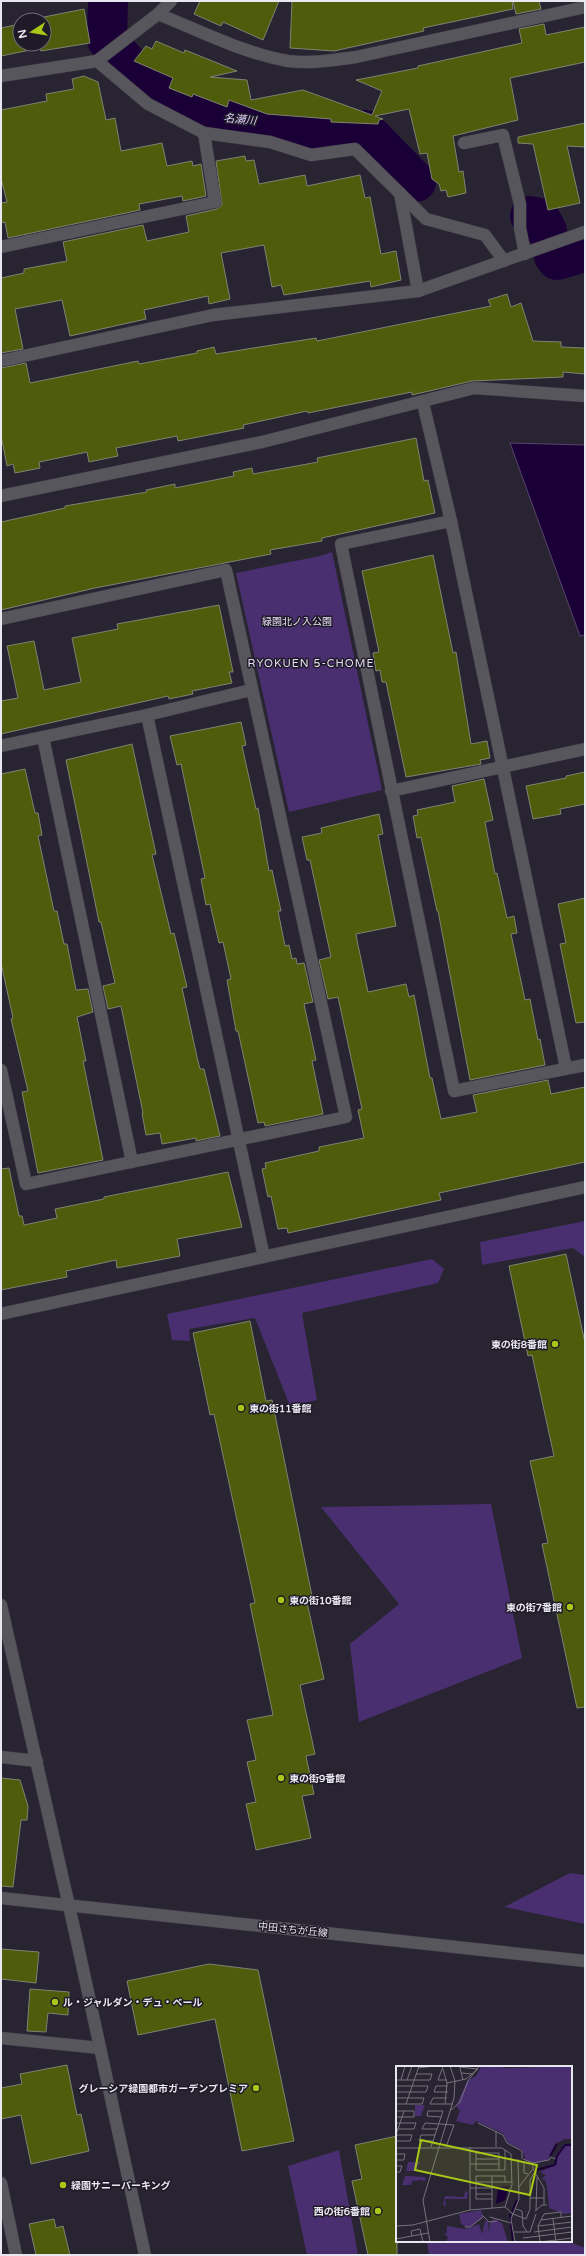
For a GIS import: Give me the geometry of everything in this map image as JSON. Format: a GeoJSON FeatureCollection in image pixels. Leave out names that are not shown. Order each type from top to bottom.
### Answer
{"type":"FeatureCollection","features":[{"type":"Feature","properties":{"kind":"street"},"geometry":{"type":"LineString","coordinates":[[1,76],[97,61],[158,14],[171,1]]}},
{"type":"Feature","properties":{"kind":"street"},"geometry":{"type":"LineString","coordinates":[[158,14],[248,50],[289,61],[319,62],[356,57],[585,7]]}},
{"type":"Feature","properties":{"kind":"street"},"geometry":{"type":"LineString","coordinates":[[97,61],[148,104],[204,134],[270,142],[311,154],[355,149],[426,219],[485,235],[504,261]]}},
{"type":"Feature","properties":{"kind":"street"},"geometry":{"type":"LineString","coordinates":[[1,247],[215,202],[204,134]]}},
{"type":"Feature","properties":{"kind":"street"},"geometry":{"type":"LineString","coordinates":[[464,143],[503,135],[520,204],[520,228],[525,254]]}},
{"type":"Feature","properties":{"kind":"street"},"geometry":{"type":"LineString","coordinates":[[400,193],[418,291]]}},
{"type":"Feature","properties":{"kind":"street"},"geometry":{"type":"LineString","coordinates":[[1,361],[213,315],[418,291],[585,232]]}},
{"type":"Feature","properties":{"kind":"street"},"geometry":{"type":"LineString","coordinates":[[1,496],[262,442],[422,403],[474,388],[585,396]]}},
{"type":"Feature","properties":{"kind":"street"},"geometry":{"type":"LineString","coordinates":[[422,403],[451,521],[566,1068]]}},
{"type":"Feature","properties":{"kind":"street"},"geometry":{"type":"LineString","coordinates":[[451,521],[341,544],[454,1091],[585,1065]]}},
{"type":"Feature","properties":{"kind":"street"},"geometry":{"type":"LineString","coordinates":[[1,619],[226,570],[346,1117],[26,1184],[1,1070]]}},
{"type":"Feature","properties":{"kind":"street"},"geometry":{"type":"LineString","coordinates":[[1,746],[147,715],[252,690]]}},
{"type":"Feature","properties":{"kind":"street"},"geometry":{"type":"LineString","coordinates":[[147,715],[264,1257]]}},
{"type":"Feature","properties":{"kind":"street"},"geometry":{"type":"LineString","coordinates":[[43,737],[132,1162]]}},
{"type":"Feature","properties":{"kind":"street"},"geometry":{"type":"LineString","coordinates":[[391,791],[585,749]]}},
{"type":"Feature","properties":{"kind":"street"},"geometry":{"type":"LineString","coordinates":[[1,1314],[585,1188]]}},
{"type":"Feature","properties":{"kind":"street"},"geometry":{"type":"LineString","coordinates":[[1,1605],[69,1904],[145,2255]]}},
{"type":"Feature","properties":{"kind":"street"},"geometry":{"type":"LineString","coordinates":[[1,1757],[37,1761]]}},
{"type":"Feature","properties":{"kind":"street","name":"中田さちが丘線"},"geometry":{"type":"LineString","coordinates":[[1,1898],[69,1904],[585,1960]]}},
{"type":"Feature","properties":{"kind":"street"},"geometry":{"type":"LineString","coordinates":[[1,2038],[100,2048]]}},
{"type":"Feature","properties":{"kind":"street"},"geometry":{"type":"LineString","coordinates":[[1,2183],[16,2255]]}},
{"type":"Feature","properties":{"kind":"green space","name":"緑園北ノ入公園"},"geometry":{"type":"Polygon","coordinates":[[[332,552],[382,790],[289,812],[236,573],[320,556],[332,552]]]}},
{"type":"Feature","properties":{"kind":"green space"},"geometry":{"type":"Polygon","coordinates":[[[585,1221],[585,1257],[573,1248],[482,1265],[480,1242],[585,1221]]]}},
{"type":"Feature","properties":{"kind":"green space"},"geometry":{"type":"Polygon","coordinates":[[[432,1259],[444,1269],[438,1283],[302,1313],[317,1400],[290,1406],[255,1318],[189,1329],[190,1341],[172,1340],[167,1314],[432,1259]]]}},
{"type":"Feature","properties":{"kind":"green space"},"geometry":{"type":"Polygon","coordinates":[[[491,1504],[522,1658],[359,1722],[350,1644],[399,1604],[321,1507],[491,1504]]]}},
{"type":"Feature","properties":{"kind":"green space"},"geometry":{"type":"Polygon","coordinates":[[[570,1873],[585,1875],[585,1924],[504,1907],[570,1873]]]}},
{"type":"Feature","properties":{"kind":"green space"},"geometry":{"type":"Polygon","coordinates":[[[339,2150],[358,2255],[307,2255],[288,2166],[339,2150]]]}},
{"type":"Feature","properties":{"kind":"green space"},"geometry":{"type":"Polygon","coordinates":[[[427,2242],[570,2242],[585,2248],[585,2255],[429,2255],[427,2242]]]}},
{"type":"Feature","properties":{"kind":"shaded area"},"geometry":{"type":"Polygon","coordinates":[[[510,443],[585,445],[585,635],[580,636],[510,443]]]}},
{"type":"Feature","properties":{"kind":"building"},"geometry":{"type":"Polygon","coordinates":[[[200,1],[279,1],[263,40],[223,22],[221,26],[194,14],[200,1]]]}},
{"type":"Feature","properties":{"kind":"building"},"geometry":{"type":"Polygon","coordinates":[[[292,1],[512,1],[513,9],[423,28],[424,31],[334,51],[290,48],[292,1]]]}},
{"type":"Feature","properties":{"kind":"building"},"geometry":{"type":"Polygon","coordinates":[[[513,1],[539,1],[541,9],[516,14],[513,1]]]}},
{"type":"Feature","properties":{"kind":"building"},"geometry":{"type":"Polygon","coordinates":[[[84,9],[90,43],[52,49],[52,15],[84,9]]]}},
{"type":"Feature","properties":{"kind":"building"},"geometry":{"type":"Polygon","coordinates":[[[544,24],[546,35],[585,27],[585,62],[510,78],[518,120],[453,136],[459,172],[463,171],[466,193],[448,197],[446,190],[441,191],[439,184],[432,179],[427,153],[420,154],[409,109],[375,116],[383,119],[379,120],[378,124],[331,122],[331,119],[267,114],[229,100],[227,107],[193,94],[192,97],[169,88],[173,78],[134,61],[146,46],[152,49],[156,41],[184,53],[185,50],[237,71],[210,77],[247,80],[251,100],[303,90],[372,115],[382,91],[356,80],[418,68],[418,66],[522,43],[519,29],[544,24]]]}},
{"type":"Feature","properties":{"kind":"building"},"geometry":{"type":"Polygon","coordinates":[[[12,26],[12,52],[20,52],[1,56],[1,28],[12,26]]]}},
{"type":"Feature","properties":{"kind":"building"},"geometry":{"type":"Polygon","coordinates":[[[84,76],[98,82],[106,120],[115,118],[121,151],[162,143],[167,166],[192,161],[193,166],[201,164],[206,196],[183,201],[182,196],[139,204],[140,210],[8,238],[5,222],[1,223],[1,203],[7,202],[1,178],[1,110],[47,101],[46,94],[74,89],[72,79],[84,76]]]}},
{"type":"Feature","properties":{"kind":"building"},"geometry":{"type":"Polygon","coordinates":[[[585,123],[585,147],[567,146],[580,203],[548,210],[533,144],[518,143],[518,137],[585,123]]]}},
{"type":"Feature","properties":{"kind":"building"},"geometry":{"type":"Polygon","coordinates":[[[245,156],[246,161],[254,160],[259,184],[305,175],[307,186],[360,175],[365,198],[370,197],[381,254],[396,251],[401,280],[371,287],[370,281],[284,295],[281,285],[272,287],[264,245],[221,253],[230,299],[209,304],[208,296],[144,310],[146,319],[70,336],[62,300],[15,309],[23,349],[1,353],[1,278],[24,273],[24,269],[67,261],[63,242],[143,225],[147,241],[189,232],[186,216],[217,209],[222,205],[216,161],[245,156]]]}},
{"type":"Feature","properties":{"kind":"building"},"geometry":{"type":"Polygon","coordinates":[[[507,294],[511,307],[521,303],[533,341],[561,342],[561,347],[585,348],[585,374],[563,372],[563,377],[472,381],[412,395],[412,392],[308,413],[307,411],[243,425],[244,428],[178,441],[177,436],[116,448],[118,456],[89,462],[87,452],[39,462],[40,468],[15,473],[13,464],[7,466],[1,435],[1,368],[26,363],[30,383],[138,361],[139,364],[197,353],[197,351],[214,347],[216,354],[316,338],[317,341],[491,306],[488,300],[507,294]]]}},
{"type":"Feature","properties":{"kind":"building"},"geometry":{"type":"Polygon","coordinates":[[[416,438],[424,481],[428,480],[435,513],[322,538],[322,541],[270,550],[271,554],[95,588],[1,610],[1,522],[65,508],[65,506],[147,492],[146,490],[175,484],[175,488],[234,476],[233,472],[252,468],[253,474],[318,462],[317,458],[416,438]]]}},
{"type":"Feature","properties":{"kind":"building"},"geometry":{"type":"Polygon","coordinates":[[[433,555],[453,653],[456,652],[471,744],[487,741],[490,758],[480,760],[481,764],[406,777],[386,682],[382,682],[380,670],[376,671],[373,653],[379,652],[362,571],[433,555]]]}},
{"type":"Feature","properties":{"kind":"building"},"geometry":{"type":"Polygon","coordinates":[[[219,605],[233,672],[229,672],[232,683],[192,691],[193,694],[169,699],[168,696],[1,734],[1,701],[18,698],[7,646],[34,641],[44,690],[81,682],[72,638],[118,629],[117,624],[219,605]]]}},
{"type":"Feature","properties":{"kind":"building"},"geometry":{"type":"Polygon","coordinates":[[[241,722],[246,745],[242,746],[256,809],[258,808],[269,871],[272,870],[281,911],[278,911],[285,946],[289,945],[292,959],[296,958],[297,964],[304,963],[313,1002],[304,1004],[316,1060],[312,1061],[323,1114],[265,1126],[264,1122],[258,1123],[238,1031],[236,1031],[227,980],[231,979],[223,942],[219,943],[210,904],[206,905],[201,879],[205,878],[181,764],[177,765],[170,736],[241,722]]]}},
{"type":"Feature","properties":{"kind":"building"},"geometry":{"type":"Polygon","coordinates":[[[132,744],[156,854],[152,855],[171,934],[174,933],[187,987],[182,988],[197,1057],[200,1069],[204,1069],[220,1136],[196,1141],[196,1138],[162,1144],[160,1133],[146,1135],[143,1113],[121,1006],[108,1009],[103,986],[115,983],[101,922],[99,922],[66,760],[132,744]]]}},
{"type":"Feature","properties":{"kind":"building"},"geometry":{"type":"Polygon","coordinates":[[[25,769],[35,813],[38,813],[42,835],[38,836],[54,911],[57,911],[64,944],[67,944],[76,990],[88,989],[93,1012],[77,1017],[86,1061],[83,1061],[103,1160],[38,1173],[22,1092],[28,1091],[11,1019],[13,1018],[1,963],[1,774],[25,769]]]}},
{"type":"Feature","properties":{"kind":"building"},"geometry":{"type":"Polygon","coordinates":[[[585,772],[585,804],[560,809],[561,814],[533,819],[526,786],[566,778],[566,776],[585,772]]]}},
{"type":"Feature","properties":{"kind":"building"},"geometry":{"type":"Polygon","coordinates":[[[484,779],[493,820],[485,822],[495,874],[497,873],[507,918],[514,916],[517,933],[511,934],[525,1000],[530,999],[538,1040],[540,1039],[545,1065],[470,1080],[438,911],[421,837],[417,838],[413,816],[418,815],[417,810],[455,802],[452,786],[484,779]]]}},
{"type":"Feature","properties":{"kind":"building"},"geometry":{"type":"Polygon","coordinates":[[[379,814],[383,834],[378,835],[396,926],[356,934],[358,945],[368,992],[406,984],[409,997],[414,995],[430,1078],[432,1078],[441,1119],[477,1112],[473,1095],[548,1080],[551,1094],[585,1087],[585,1162],[439,1193],[441,1200],[288,1233],[287,1228],[278,1229],[271,1196],[268,1197],[262,1169],[266,1168],[265,1163],[319,1151],[319,1147],[364,1138],[358,1110],[362,1109],[338,997],[328,999],[319,960],[331,957],[310,860],[307,860],[302,837],[322,833],[321,828],[379,814]]]}},
{"type":"Feature","properties":{"kind":"building"},"geometry":{"type":"Polygon","coordinates":[[[585,898],[585,1022],[576,1023],[560,944],[566,943],[558,904],[585,898]]]}},
{"type":"Feature","properties":{"kind":"building"},"geometry":{"type":"Polygon","coordinates":[[[9,1168],[19,1216],[22,1216],[24,1225],[57,1218],[55,1209],[104,1199],[104,1197],[228,1172],[242,1227],[177,1239],[180,1256],[117,1268],[116,1260],[66,1271],[67,1277],[1,1290],[1,1169],[9,1168]]]}},
{"type":"Feature","properties":{"kind":"building"},"geometry":{"type":"Polygon","coordinates":[[[566,1254],[585,1343],[585,1707],[577,1708],[542,1544],[548,1543],[530,1461],[554,1456],[532,1355],[528,1356],[509,1266],[566,1254]]]}},
{"type":"Feature","properties":{"kind":"building"},"geometry":{"type":"Polygon","coordinates":[[[250,1321],[266,1401],[272,1400],[312,1596],[306,1598],[324,1679],[300,1685],[315,1754],[306,1756],[314,1794],[302,1796],[311,1838],[256,1850],[246,1804],[256,1802],[247,1762],[256,1760],[247,1720],[273,1715],[250,1604],[255,1603],[214,1414],[210,1415],[193,1333],[250,1321]]]}},
{"type":"Feature","properties":{"kind":"building"},"geometry":{"type":"Polygon","coordinates":[[[1,1778],[20,1780],[28,1806],[27,1820],[21,1820],[13,1887],[1,1886],[1,1778]]]}},
{"type":"Feature","properties":{"kind":"building"},"geometry":{"type":"Polygon","coordinates":[[[1,1949],[39,1952],[36,1983],[1,1979],[1,1949]]]}},
{"type":"Feature","properties":{"kind":"building","name":"グレーシア緑園都市ガーデンプレミア"},"geometry":{"type":"Polygon","coordinates":[[[209,1964],[258,1970],[294,2141],[242,2151],[215,2019],[138,2035],[127,1981],[209,1964]]]}},
{"type":"Feature","properties":{"kind":"building"},"geometry":{"type":"Polygon","coordinates":[[[30,1989],[69,1992],[68,2015],[48,2013],[46,2032],[27,2031],[30,1989]]]}},
{"type":"Feature","properties":{"kind":"building"},"geometry":{"type":"Polygon","coordinates":[[[67,2065],[77,2115],[81,2114],[89,2151],[31,2164],[21,2115],[1,2119],[1,2088],[22,2084],[20,2074],[67,2065]]]}},
{"type":"Feature","properties":{"kind":"building","name":"西の街6番館"},"geometry":{"type":"Polygon","coordinates":[[[396,2136],[397,2255],[368,2255],[352,2181],[362,2179],[355,2145],[396,2136]]]}},
{"type":"Feature","properties":{"kind":"building"},"geometry":{"type":"Polygon","coordinates":[[[54,2219],[56,2228],[63,2226],[70,2255],[36,2255],[29,2224],[54,2219]]]}},
{"type":"Feature","properties":{"kind":"waterway","name":"名瀬川"},"geometry":{"type":"LineString","coordinates":[[108,1],[107,40],[132,69],[155,90],[205,116],[238,117],[273,123],[312,136],[365,130],[416,182]]}},
{"type":"Feature","properties":{"kind":"waterway","name":"名瀬川"},"geometry":{"type":"LineString","coordinates":[[530,216],[540,218],[547,231]]}},
{"type":"Feature","properties":{"kind":"waterway","name":"名瀬川"},"geometry":{"type":"LineString","coordinates":[[554,256],[557,260],[585,252]]}},
{"type":"Feature","properties":{"kind":"place","name":"東の街8番館"},"geometry":{"type":"Point","coordinates":[555,1344]}},
{"type":"Feature","properties":{"kind":"place","name":"東の街11番館"},"geometry":{"type":"Point","coordinates":[241,1408]}},
{"type":"Feature","properties":{"kind":"place","name":"東の街10番館"},"geometry":{"type":"Point","coordinates":[281,1600]}},
{"type":"Feature","properties":{"kind":"place","name":"東の街7番館"},"geometry":{"type":"Point","coordinates":[570,1607]}},
{"type":"Feature","properties":{"kind":"place","name":"東の街9番館"},"geometry":{"type":"Point","coordinates":[281,1778]}},
{"type":"Feature","properties":{"kind":"place","name":"ル・ジャルダン・デュ・ベール"},"geometry":{"type":"Point","coordinates":[55,2002]}},
{"type":"Feature","properties":{"kind":"place","name":"グレーシア緑園都市ガーデンプレミア"},"geometry":{"type":"Point","coordinates":[256,2088]}},
{"type":"Feature","properties":{"kind":"place","name":"緑園サニーパーキング"},"geometry":{"type":"Point","coordinates":[63,2185]}},
{"type":"Feature","properties":{"kind":"place","name":"西の街6番館"},"geometry":{"type":"Point","coordinates":[378,2211]}},
{"type":"Feature","properties":{"kind":"district","name":"RYOKUEN 5-CHOME"},"geometry":{"type":"Point","coordinates":[311,663]}}]}
